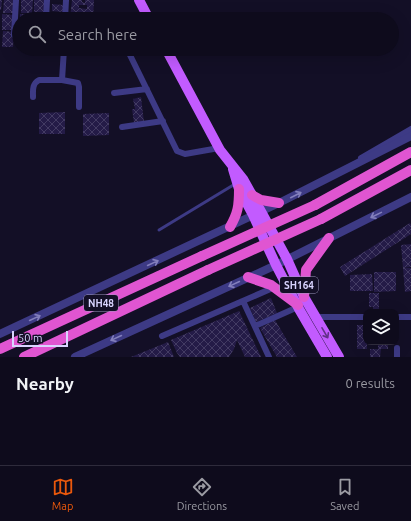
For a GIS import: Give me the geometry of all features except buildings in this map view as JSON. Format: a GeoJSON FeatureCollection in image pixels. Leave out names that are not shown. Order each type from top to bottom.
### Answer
{"type":"FeatureCollection","features":[{"type":"Feature","properties":{"kind":"highway","name":"NH48"},"geometry":{"type":"LineString","coordinates":[[0,349],[314,204],[411,152]]}},
{"type":"Feature","properties":{"kind":"highway","name":"NH48"},"geometry":{"type":"LineString","coordinates":[[24,357],[208,270],[321,219],[411,170]]}},
{"type":"Feature","properties":{"kind":"highway"},"geometry":{"type":"LineString","coordinates":[[230,227],[238,212],[238,186]]}},
{"type":"Feature","properties":{"kind":"highway"},"geometry":{"type":"LineString","coordinates":[[252,195],[261,200],[279,203]]}},
{"type":"Feature","properties":{"kind":"highway"},"geometry":{"type":"LineString","coordinates":[[248,277],[275,287],[300,303],[306,270],[328,238]]}},
{"type":"Feature","properties":{"kind":"main road"},"geometry":{"type":"LineString","coordinates":[[139,0],[145,12]]}},
{"type":"Feature","properties":{"kind":"main road","name":"SH164"},"geometry":{"type":"LineString","coordinates":[[170,56],[220,149],[232,165],[238,186],[287,259],[300,303],[316,317],[339,357]]}},
{"type":"Feature","properties":{"kind":"main road"},"geometry":{"type":"LineString","coordinates":[[232,165],[243,179],[252,195],[258,214]]}},
{"type":"Feature","properties":{"kind":"main road","name":"SH164"},"geometry":{"type":"LineString","coordinates":[[258,214],[276,265],[300,303],[327,357]]}},
{"type":"Feature","properties":{"kind":"street"},"geometry":{"type":"LineString","coordinates":[[15,12],[16,0]]}},
{"type":"Feature","properties":{"kind":"street"},"geometry":{"type":"LineString","coordinates":[[46,12],[47,0]]}},
{"type":"Feature","properties":{"kind":"street"},"geometry":{"type":"LineString","coordinates":[[65,12],[66,0]]}},
{"type":"Feature","properties":{"kind":"street"},"geometry":{"type":"LineString","coordinates":[[62,80],[64,56]]}},
{"type":"Feature","properties":{"kind":"street"},"geometry":{"type":"LineString","coordinates":[[130,56],[177,151],[185,154],[220,149]]}},
{"type":"Feature","properties":{"kind":"street"},"geometry":{"type":"LineString","coordinates":[[33,97],[33,86],[35,82],[39,80],[62,80],[78,84],[80,87],[79,107]]}},
{"type":"Feature","properties":{"kind":"street"},"geometry":{"type":"LineString","coordinates":[[114,93],[147,89]]}},
{"type":"Feature","properties":{"kind":"street"},"geometry":{"type":"LineString","coordinates":[[122,127],[162,121]]}},
{"type":"Feature","properties":{"kind":"street"},"geometry":{"type":"LineString","coordinates":[[326,180],[371,151],[411,129]]}},
{"type":"Feature","properties":{"kind":"street"},"geometry":{"type":"LineString","coordinates":[[0,334],[258,214],[411,136]]}},
{"type":"Feature","properties":{"kind":"street"},"geometry":{"type":"LineString","coordinates":[[75,357],[276,265],[411,198]]}},
{"type":"Feature","properties":{"kind":"street"},"geometry":{"type":"LineString","coordinates":[[162,336],[275,287]]}},
{"type":"Feature","properties":{"kind":"street"},"geometry":{"type":"LineString","coordinates":[[243,301],[269,357]]}},
{"type":"Feature","properties":{"kind":"street"},"geometry":{"type":"LineString","coordinates":[[255,326],[300,303]]}},
{"type":"Feature","properties":{"kind":"street"},"geometry":{"type":"LineString","coordinates":[[316,317],[363,317]]}},
{"type":"Feature","properties":{"kind":"street"},"geometry":{"type":"LineString","coordinates":[[399,317],[411,317]]}},
{"type":"Feature","properties":{"kind":"street"},"geometry":{"type":"LineString","coordinates":[[397,348],[397,357]]}},
{"type":"Feature","properties":{"kind":"lane"},"geometry":{"type":"LineString","coordinates":[[159,230],[238,186]]}}]}
